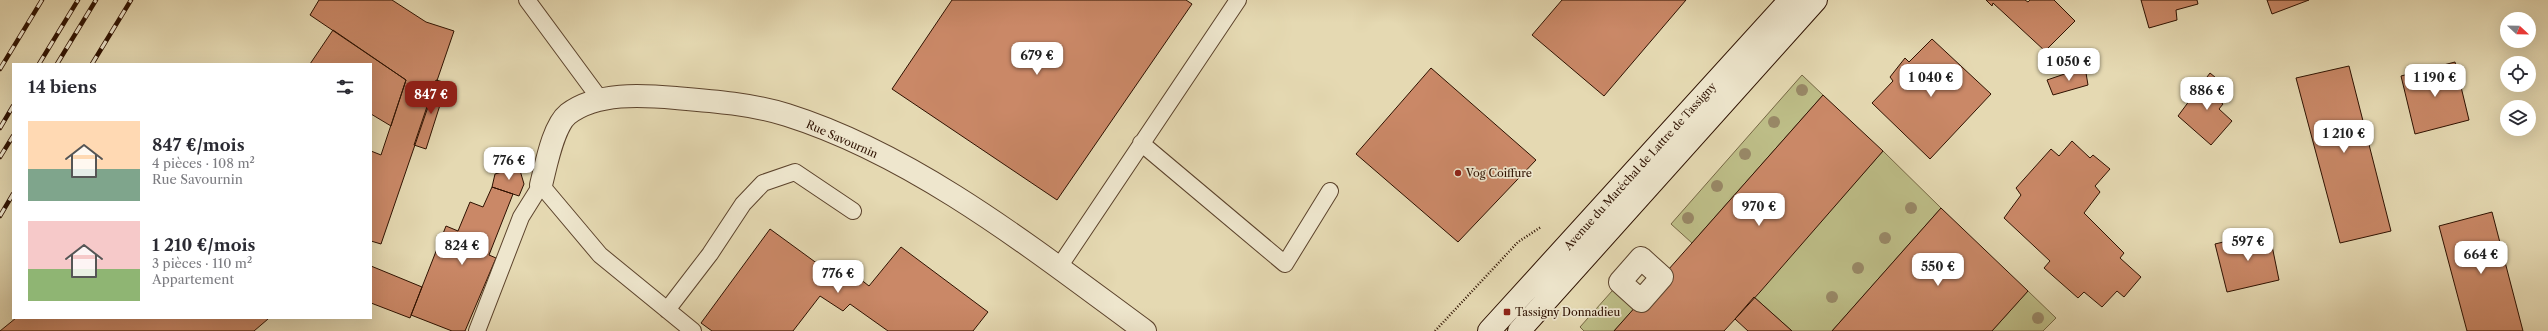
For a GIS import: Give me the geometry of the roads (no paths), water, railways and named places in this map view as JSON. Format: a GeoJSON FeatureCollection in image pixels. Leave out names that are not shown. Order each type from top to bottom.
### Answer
{"type":"FeatureCollection","features":[{"type":"Feature","properties":{"kind":"main road","name":"Avenue du Maréchal de Lattre de Tassigny"},"geometry":{"type":"LineString","coordinates":[[1489,331],[1790,0]]}},
{"type":"Feature","properties":{"kind":"main road","name":"Avenue du Maréchal de Lattre de Tassigny"},"geometry":{"type":"LineString","coordinates":[[1519,331],[1816,0]]}},
{"type":"Feature","properties":{"kind":"main road","name":"Rue Savournin"},"geometry":{"type":"LineString","coordinates":[[541,185],[554,138],[567,115],[600,99],[651,95],[725,102],[786,115],[852,141],[952,195],[1059,268],[1145,331]]}},
{"type":"Feature","properties":{"kind":"lane"},"geometry":{"type":"LineString","coordinates":[[527,0],[600,99]]}},
{"type":"Feature","properties":{"kind":"lane"},"geometry":{"type":"LineString","coordinates":[[1059,268],[1141,143],[1238,0]]}},
{"type":"Feature","properties":{"kind":"lane"},"geometry":{"type":"LineString","coordinates":[[1141,143],[1285,264],[1330,191]]}},
{"type":"Feature","properties":{"kind":"lane"},"geometry":{"type":"LineString","coordinates":[[667,310],[710,254],[743,204],[763,183],[795,172],[853,211]]}},
{"type":"Feature","properties":{"kind":"lane"},"geometry":{"type":"LineString","coordinates":[[477,331],[521,217],[541,185],[600,255],[693,331]]}},
{"type":"Feature","properties":{"kind":"railway"},"geometry":{"type":"LineString","coordinates":[[0,69],[42,0]]}},
{"type":"Feature","properties":{"kind":"railway"},"geometry":{"type":"LineString","coordinates":[[40,63],[78,0]]}},
{"type":"Feature","properties":{"kind":"railway"},"geometry":{"type":"LineString","coordinates":[[58,63],[96,0]]}},
{"type":"Feature","properties":{"kind":"railway"},"geometry":{"type":"LineString","coordinates":[[93,63],[131,0]]}},
{"type":"Feature","properties":{"kind":"railway"},"geometry":{"type":"LineString","coordinates":[[0,128],[12,108]]}},
{"type":"Feature","properties":{"kind":"railway"},"geometry":{"type":"LineString","coordinates":[[0,157],[12,138]]}},
{"type":"Feature","properties":{"kind":"railway"},"geometry":{"type":"LineString","coordinates":[[0,216],[12,196]]}},
{"type":"Feature","properties":{"kind":"place","name":"Vog Coiffure"},"geometry":{"type":"Point","coordinates":[1458,173]}},
{"type":"Feature","properties":{"kind":"place","name":"Tassigny Donnadieu"},"geometry":{"type":"Point","coordinates":[1507,312]}}]}
